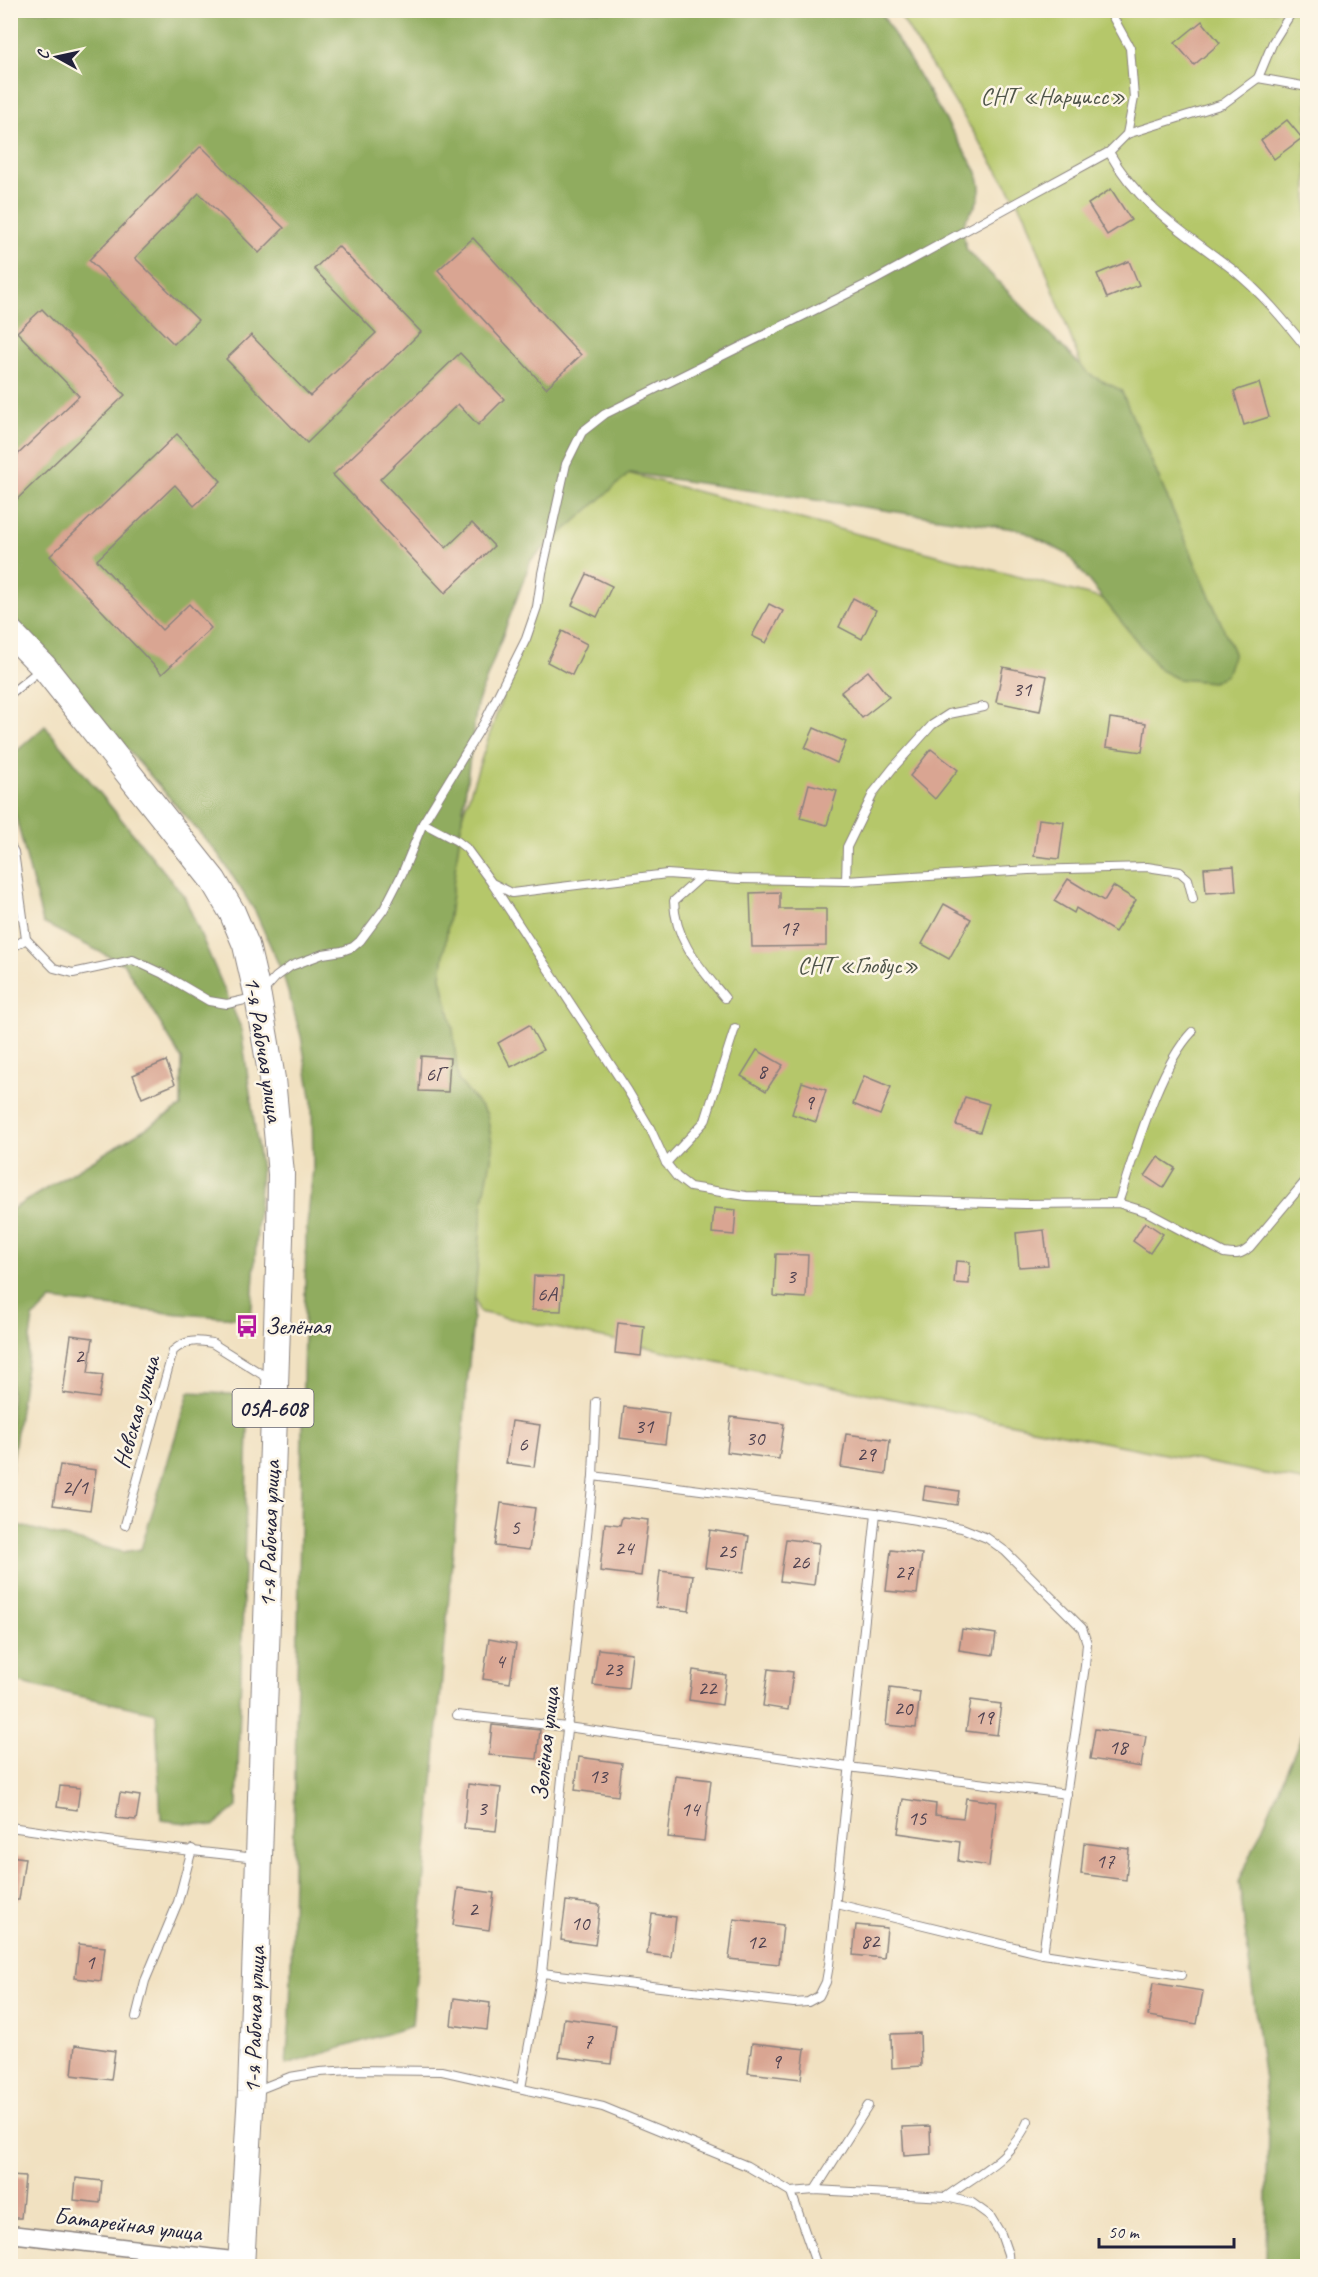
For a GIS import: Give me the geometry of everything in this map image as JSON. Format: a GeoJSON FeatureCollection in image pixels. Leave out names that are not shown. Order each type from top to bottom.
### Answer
{"type":"FeatureCollection","features":[{"type":"Feature","properties":{"kind":"main road","name":"1-я Рабочая улица"},"geometry":{"type":"LineString","coordinates":[[10,632],[44,667],[213,880],[232,912],[246,945],[258,997],[272,1080],[281,1174],[251,2092],[241,2264]]}},
{"type":"Feature","properties":{"kind":"street","name":"Батарейная улица"},"geometry":{"type":"LineString","coordinates":[[10,2234],[241,2264]]}},
{"type":"Feature","properties":{"kind":"lane"},"geometry":{"type":"LineString","coordinates":[[1109,10],[1130,48],[1134,98],[1127,134]]}},
{"type":"Feature","properties":{"kind":"lane"},"geometry":{"type":"LineString","coordinates":[[10,845],[14,852],[26,939],[54,968],[73,973],[133,960],[163,974],[209,1001],[227,1004],[258,997],[276,977],[291,966],[314,956],[342,951],[353,946],[360,941],[388,900],[402,874],[423,823],[485,721],[526,639],[537,607],[542,573],[566,464],[582,432],[605,414],[873,281],[1109,152],[1127,134],[1223,104],[1258,78],[1273,42],[1293,10]]}},
{"type":"Feature","properties":{"kind":"lane"},"geometry":{"type":"LineString","coordinates":[[1258,78],[1308,87]]}},
{"type":"Feature","properties":{"kind":"lane"},"geometry":{"type":"LineString","coordinates":[[1109,152],[1119,170],[1162,218],[1234,271],[1283,318],[1308,351]]}},
{"type":"Feature","properties":{"kind":"lane"},"geometry":{"type":"LineString","coordinates":[[10,694],[44,667]]}},
{"type":"Feature","properties":{"kind":"lane"},"geometry":{"type":"LineString","coordinates":[[846,881],[847,847],[874,792],[893,768],[932,725],[949,714],[984,707]]}},
{"type":"Feature","properties":{"kind":"lane"},"geometry":{"type":"LineString","coordinates":[[423,823],[457,841],[466,849],[491,882],[628,1091],[650,1128],[666,1163],[677,1177],[690,1187],[746,1196],[1025,1204],[1118,1203],[1147,1212],[1224,1253],[1242,1254],[1308,1178]]}},
{"type":"Feature","properties":{"kind":"lane"},"geometry":{"type":"LineString","coordinates":[[491,882],[501,889],[518,893],[667,874],[739,879],[846,881],[1028,870],[1147,867],[1180,872],[1188,879],[1193,899]]}},
{"type":"Feature","properties":{"kind":"lane"},"geometry":{"type":"LineString","coordinates":[[702,876],[674,901],[675,917],[690,956],[726,998]]}},
{"type":"Feature","properties":{"kind":"lane"},"geometry":{"type":"LineString","coordinates":[[10,949],[26,939]]}},
{"type":"Feature","properties":{"kind":"lane"},"geometry":{"type":"LineString","coordinates":[[666,1163],[705,1121],[735,1028]]}},
{"type":"Feature","properties":{"kind":"lane"},"geometry":{"type":"LineString","coordinates":[[1118,1203],[1167,1070],[1191,1032]]}},
{"type":"Feature","properties":{"kind":"lane","name":"Невская улица"},"geometry":{"type":"LineString","coordinates":[[125,1525],[172,1351],[182,1342],[212,1342],[274,1382]]}},
{"type":"Feature","properties":{"kind":"lane","name":"Зелёная улица"},"geometry":{"type":"LineString","coordinates":[[521,2088],[542,1973],[593,1476],[596,1402]]}},
{"type":"Feature","properties":{"kind":"lane"},"geometry":{"type":"LineString","coordinates":[[593,1476],[876,1513],[962,1528],[987,1538],[1005,1551],[1082,1628],[1088,1642],[1043,1954]]}},
{"type":"Feature","properties":{"kind":"lane"},"geometry":{"type":"LineString","coordinates":[[542,1973],[757,2000],[808,2002],[819,1996],[826,1982],[837,1904],[848,1767],[876,1513]]}},
{"type":"Feature","properties":{"kind":"lane"},"geometry":{"type":"LineString","coordinates":[[458,1715],[567,1726],[848,1767],[1067,1794]]}},
{"type":"Feature","properties":{"kind":"lane"},"geometry":{"type":"LineString","coordinates":[[10,1827],[129,1844],[259,1858]]}},
{"type":"Feature","properties":{"kind":"lane"},"geometry":{"type":"LineString","coordinates":[[135,2017],[145,1981],[178,1902],[192,1850]]}},
{"type":"Feature","properties":{"kind":"lane"},"geometry":{"type":"LineString","coordinates":[[837,1904],[1043,1954],[1181,1975]]}},
{"type":"Feature","properties":{"kind":"lane"},"geometry":{"type":"LineString","coordinates":[[251,2092],[290,2078],[320,2072],[351,2070],[442,2071],[521,2088],[603,2107],[747,2166],[791,2192],[815,2190],[946,2197],[972,2203],[990,2216],[1001,2234],[1008,2254],[1009,2266]]}},
{"type":"Feature","properties":{"kind":"lane"},"geometry":{"type":"LineString","coordinates":[[815,2190],[868,2106]]}},
{"type":"Feature","properties":{"kind":"lane"},"geometry":{"type":"LineString","coordinates":[[946,2197],[1000,2161],[1019,2139],[1028,2121]]}},
{"type":"Feature","properties":{"kind":"lane"},"geometry":{"type":"LineString","coordinates":[[791,2192],[817,2266]]}},
{"type":"Feature","properties":{"kind":"green space"},"geometry":{"type":"Polygon","coordinates":[[[10,11],[880,11],[977,172],[980,184],[978,200],[963,229],[967,250],[1090,375],[1121,390],[1234,653],[1226,675],[1213,682],[1178,679],[1160,670],[1067,554],[1021,530],[630,473],[531,560],[477,704],[441,977],[453,1029],[458,1080],[487,1114],[493,1149],[483,1201],[412,2026],[286,2065],[290,2019],[306,1235],[313,1169],[312,1102],[301,1036],[282,972],[255,911],[219,855],[11,615],[10,11]]]}},
{"type":"Feature","properties":{"kind":"green space","name":"СНТ «Глобус»"},"geometry":{"type":"Polygon","coordinates":[[[897,11],[1307,11],[1307,1482],[1032,1428],[479,1312],[395,1015],[582,461],[1175,618],[1025,214],[897,11]]]}},
{"type":"Feature","properties":{"kind":"green space"},"geometry":{"type":"Polygon","coordinates":[[[45,726],[184,896],[241,1028],[261,1171],[251,1319],[179,1314],[51,1300],[33,1318],[11,1473],[11,1210],[181,1107],[182,1059],[124,964],[43,923],[11,798],[10,757],[45,726]]]}},
{"type":"Feature","properties":{"kind":"green space"},"geometry":{"type":"Polygon","coordinates":[[[189,1392],[249,1395],[237,1807],[213,1826],[161,1820],[156,1713],[11,1681],[11,1514],[13,1524],[123,1552],[141,1549],[189,1392]]]}},
{"type":"Feature","properties":{"kind":"green space"},"geometry":{"type":"Polygon","coordinates":[[[1307,1723],[1307,2266],[1266,2266],[1268,2113],[1239,1882],[1307,1723]]]}},
{"type":"Feature","properties":{"kind":"building"},"geometry":{"type":"Polygon","coordinates":[[[1202,21],[1220,43],[1194,65],[1175,43],[1202,21]]]}},
{"type":"Feature","properties":{"kind":"building"},"geometry":{"type":"Polygon","coordinates":[[[1287,120],[1302,138],[1274,159],[1261,140],[1287,120]]]}},
{"type":"Feature","properties":{"kind":"building"},"geometry":{"type":"Polygon","coordinates":[[[201,146],[284,228],[259,253],[199,193],[135,258],[198,320],[174,344],[89,260],[201,146]]]}},
{"type":"Feature","properties":{"kind":"building"},"geometry":{"type":"Polygon","coordinates":[[[1111,189],[1131,220],[1107,235],[1088,204],[1111,189]]]}},
{"type":"Feature","properties":{"kind":"building"},"geometry":{"type":"Polygon","coordinates":[[[473,238],[581,355],[546,388],[438,270],[473,238]]]}},
{"type":"Feature","properties":{"kind":"building"},"geometry":{"type":"Polygon","coordinates":[[[338,246],[421,332],[307,443],[226,359],[251,335],[310,396],[376,333],[314,269],[338,246]]]}},
{"type":"Feature","properties":{"kind":"building"},"geometry":{"type":"Polygon","coordinates":[[[1129,261],[1139,285],[1107,298],[1097,274],[1129,261]]]}},
{"type":"Feature","properties":{"kind":"building"},"geometry":{"type":"Polygon","coordinates":[[[42,309],[125,395],[10,506],[10,462],[79,396],[17,332],[42,309]]]}},
{"type":"Feature","properties":{"kind":"building"},"geometry":{"type":"Polygon","coordinates":[[[460,353],[504,399],[478,425],[458,404],[380,479],[446,548],[472,523],[494,546],[445,593],[333,475],[460,353]]]}},
{"type":"Feature","properties":{"kind":"building"},"geometry":{"type":"Polygon","coordinates":[[[1259,383],[1269,417],[1244,425],[1234,391],[1259,383]]]}},
{"type":"Feature","properties":{"kind":"building"},"geometry":{"type":"Polygon","coordinates":[[[177,434],[221,481],[194,506],[175,485],[97,560],[162,630],[189,604],[211,628],[162,674],[50,556],[177,434]]]}},
{"type":"Feature","properties":{"kind":"building"},"geometry":{"type":"Polygon","coordinates":[[[587,574],[612,586],[597,617],[572,605],[587,574]]]}},
{"type":"Feature","properties":{"kind":"building"},"geometry":{"type":"Polygon","coordinates":[[[853,598],[876,610],[862,639],[839,627],[853,598]]]}},
{"type":"Feature","properties":{"kind":"building"},"geometry":{"type":"Polygon","coordinates":[[[769,604],[783,611],[766,643],[752,636],[769,604]]]}},
{"type":"Feature","properties":{"kind":"building"},"geometry":{"type":"Polygon","coordinates":[[[562,631],[587,644],[572,675],[547,662],[562,631]]]}},
{"type":"Feature","properties":{"kind":"building"},"geometry":{"type":"Polygon","coordinates":[[[1003,667],[1047,676],[1040,711],[996,702],[1003,667]]]}},
{"type":"Feature","properties":{"kind":"building"},"geometry":{"type":"Polygon","coordinates":[[[868,671],[889,697],[862,718],[841,692],[868,671]]]}},
{"type":"Feature","properties":{"kind":"building"},"geometry":{"type":"Polygon","coordinates":[[[1110,718],[1146,723],[1142,752],[1106,747],[1110,718]]]}},
{"type":"Feature","properties":{"kind":"building"},"geometry":{"type":"Polygon","coordinates":[[[814,728],[846,742],[837,763],[805,748],[814,728]]]}},
{"type":"Feature","properties":{"kind":"building"},"geometry":{"type":"Polygon","coordinates":[[[931,749],[958,770],[935,799],[910,776],[931,749]]]}},
{"type":"Feature","properties":{"kind":"building"},"geometry":{"type":"Polygon","coordinates":[[[809,784],[837,791],[827,825],[800,818],[809,784]]]}},
{"type":"Feature","properties":{"kind":"building"},"geometry":{"type":"Polygon","coordinates":[[[1039,819],[1064,822],[1059,859],[1034,856],[1039,819]]]}},
{"type":"Feature","properties":{"kind":"building"},"geometry":{"type":"Polygon","coordinates":[[[1234,866],[1236,891],[1206,893],[1204,868],[1234,866]]]}},
{"type":"Feature","properties":{"kind":"building"},"geometry":{"type":"Polygon","coordinates":[[[1068,879],[1104,901],[1113,886],[1136,900],[1115,932],[1076,908],[1074,913],[1054,901],[1068,879]]]}},
{"type":"Feature","properties":{"kind":"building"},"geometry":{"type":"Polygon","coordinates":[[[780,892],[780,909],[826,909],[826,946],[752,947],[750,893],[780,892]]]}},
{"type":"Feature","properties":{"kind":"building"},"geometry":{"type":"Polygon","coordinates":[[[944,904],[971,919],[949,959],[922,944],[944,904]]]}},
{"type":"Feature","properties":{"kind":"building"},"geometry":{"type":"Polygon","coordinates":[[[529,1025],[543,1050],[511,1067],[498,1043],[529,1025]]]}},
{"type":"Feature","properties":{"kind":"building"},"geometry":{"type":"Polygon","coordinates":[[[757,1050],[783,1065],[766,1091],[741,1076],[757,1050]]]}},
{"type":"Feature","properties":{"kind":"building"},"geometry":{"type":"Polygon","coordinates":[[[421,1056],[450,1058],[448,1092],[419,1091],[421,1056]]]}},
{"type":"Feature","properties":{"kind":"building"},"geometry":{"type":"Polygon","coordinates":[[[166,1061],[175,1084],[142,1098],[133,1075],[166,1061]]]}},
{"type":"Feature","properties":{"kind":"building"},"geometry":{"type":"Polygon","coordinates":[[[864,1076],[891,1087],[880,1115],[853,1104],[864,1076]]]}},
{"type":"Feature","properties":{"kind":"building"},"geometry":{"type":"Polygon","coordinates":[[[802,1082],[826,1090],[816,1122],[792,1114],[802,1082]]]}},
{"type":"Feature","properties":{"kind":"building"},"geometry":{"type":"Polygon","coordinates":[[[965,1097],[989,1104],[980,1132],[956,1125],[965,1097]]]}},
{"type":"Feature","properties":{"kind":"building"},"geometry":{"type":"Polygon","coordinates":[[[1158,1157],[1175,1168],[1163,1188],[1145,1176],[1158,1157]]]}},
{"type":"Feature","properties":{"kind":"building"},"geometry":{"type":"Polygon","coordinates":[[[714,1208],[736,1210],[734,1235],[712,1233],[714,1208]]]}},
{"type":"Feature","properties":{"kind":"building"},"geometry":{"type":"Polygon","coordinates":[[[1145,1222],[1163,1234],[1150,1253],[1133,1241],[1145,1222]]]}},
{"type":"Feature","properties":{"kind":"building"},"geometry":{"type":"Polygon","coordinates":[[[1044,1230],[1048,1265],[1019,1267],[1016,1233],[1044,1230]]]}},
{"type":"Feature","properties":{"kind":"building"},"geometry":{"type":"Polygon","coordinates":[[[776,1254],[808,1255],[806,1298],[774,1296],[776,1254]]]}},
{"type":"Feature","properties":{"kind":"building"},"geometry":{"type":"Polygon","coordinates":[[[956,1261],[970,1262],[969,1284],[954,1283],[956,1261]]]}},
{"type":"Feature","properties":{"kind":"building"},"geometry":{"type":"Polygon","coordinates":[[[534,1276],[563,1277],[561,1311],[532,1310],[534,1276]]]}},
{"type":"Feature","properties":{"kind":"building"},"geometry":{"type":"Polygon","coordinates":[[[618,1323],[644,1326],[641,1356],[615,1353],[618,1323]]]}},
{"type":"Feature","properties":{"kind":"building"},"geometry":{"type":"Polygon","coordinates":[[[71,1335],[93,1338],[88,1373],[103,1375],[99,1398],[63,1393],[71,1335]]]}},
{"type":"Feature","properties":{"kind":"building"},"geometry":{"type":"Polygon","coordinates":[[[624,1407],[669,1413],[665,1444],[620,1438],[624,1407]]]}},
{"type":"Feature","properties":{"kind":"building"},"geometry":{"type":"Polygon","coordinates":[[[731,1417],[784,1424],[779,1459],[727,1452],[731,1417]]]}},
{"type":"Feature","properties":{"kind":"building"},"geometry":{"type":"Polygon","coordinates":[[[512,1421],[540,1425],[534,1467],[506,1463],[512,1421]]]}},
{"type":"Feature","properties":{"kind":"building"},"geometry":{"type":"Polygon","coordinates":[[[846,1434],[890,1440],[886,1474],[841,1467],[846,1434]]]}},
{"type":"Feature","properties":{"kind":"building"},"geometry":{"type":"Polygon","coordinates":[[[60,1465],[96,1470],[90,1510],[53,1505],[60,1465]]]}},
{"type":"Feature","properties":{"kind":"building"},"geometry":{"type":"Polygon","coordinates":[[[925,1486],[959,1491],[957,1505],[923,1500],[925,1486]]]}},
{"type":"Feature","properties":{"kind":"building"},"geometry":{"type":"Polygon","coordinates":[[[501,1503],[535,1508],[529,1550],[495,1546],[501,1503]]]}},
{"type":"Feature","properties":{"kind":"building"},"geometry":{"type":"Polygon","coordinates":[[[622,1517],[648,1520],[641,1576],[600,1571],[605,1523],[620,1525],[622,1517]]]}},
{"type":"Feature","properties":{"kind":"building"},"geometry":{"type":"Polygon","coordinates":[[[710,1530],[749,1536],[744,1572],[705,1567],[710,1530]]]}},
{"type":"Feature","properties":{"kind":"building"},"geometry":{"type":"Polygon","coordinates":[[[786,1539],[819,1543],[814,1585],[780,1581],[786,1539]]]}},
{"type":"Feature","properties":{"kind":"building"},"geometry":{"type":"Polygon","coordinates":[[[891,1550],[922,1554],[917,1594],[886,1591],[891,1550]]]}},
{"type":"Feature","properties":{"kind":"building"},"geometry":{"type":"Polygon","coordinates":[[[660,1571],[693,1575],[689,1611],[656,1607],[660,1571]]]}},
{"type":"Feature","properties":{"kind":"building"},"geometry":{"type":"Polygon","coordinates":[[[962,1629],[996,1634],[993,1655],[959,1650],[962,1629]]]}},
{"type":"Feature","properties":{"kind":"building"},"geometry":{"type":"Polygon","coordinates":[[[489,1639],[516,1644],[510,1683],[483,1679],[489,1639]]]}},
{"type":"Feature","properties":{"kind":"building"},"geometry":{"type":"Polygon","coordinates":[[[598,1649],[632,1653],[628,1689],[593,1685],[598,1649]]]}},
{"type":"Feature","properties":{"kind":"building"},"geometry":{"type":"Polygon","coordinates":[[[768,1669],[793,1672],[788,1710],[763,1706],[768,1669]]]}},
{"type":"Feature","properties":{"kind":"building"},"geometry":{"type":"Polygon","coordinates":[[[693,1670],[726,1675],[722,1705],[689,1700],[693,1670]]]}},
{"type":"Feature","properties":{"kind":"building"},"geometry":{"type":"Polygon","coordinates":[[[890,1688],[920,1692],[916,1728],[886,1725],[890,1688]]]}},
{"type":"Feature","properties":{"kind":"building"},"geometry":{"type":"Polygon","coordinates":[[[971,1700],[1001,1704],[997,1735],[966,1731],[971,1700]]]}},
{"type":"Feature","properties":{"kind":"building"},"geometry":{"type":"Polygon","coordinates":[[[492,1725],[540,1730],[537,1759],[489,1755],[492,1725]]]}},
{"type":"Feature","properties":{"kind":"building"},"geometry":{"type":"Polygon","coordinates":[[[1095,1729],[1146,1736],[1141,1767],[1090,1759],[1095,1729]]]}},
{"type":"Feature","properties":{"kind":"building"},"geometry":{"type":"Polygon","coordinates":[[[579,1757],[622,1763],[618,1796],[575,1790],[579,1757]]]}},
{"type":"Feature","properties":{"kind":"building"},"geometry":{"type":"Polygon","coordinates":[[[675,1776],[711,1780],[704,1841],[668,1837],[675,1776]]]}},
{"type":"Feature","properties":{"kind":"building"},"geometry":{"type":"Polygon","coordinates":[[[468,1784],[501,1788],[496,1831],[464,1828],[468,1784]]]}},
{"type":"Feature","properties":{"kind":"building"},"geometry":{"type":"Polygon","coordinates":[[[60,1786],[80,1788],[77,1810],[57,1807],[60,1786]]]}},
{"type":"Feature","properties":{"kind":"building"},"geometry":{"type":"Polygon","coordinates":[[[120,1793],[140,1796],[136,1820],[116,1818],[120,1793]]]}},
{"type":"Feature","properties":{"kind":"building"},"geometry":{"type":"Polygon","coordinates":[[[966,1798],[997,1802],[989,1866],[958,1861],[960,1842],[898,1833],[903,1799],[936,1804],[935,1815],[963,1818],[966,1798]]]}},
{"type":"Feature","properties":{"kind":"building"},"geometry":{"type":"Polygon","coordinates":[[[1084,1843],[1129,1849],[1126,1880],[1081,1874],[1084,1843]]]}},
{"type":"Feature","properties":{"kind":"building"},"geometry":{"type":"Polygon","coordinates":[[[10,1856],[25,1858],[19,1900],[10,1900],[10,1856]]]}},
{"type":"Feature","properties":{"kind":"building"},"geometry":{"type":"Polygon","coordinates":[[[458,1888],[494,1893],[489,1930],[453,1925],[458,1888]]]}},
{"type":"Feature","properties":{"kind":"building"},"geometry":{"type":"Polygon","coordinates":[[[566,1901],[600,1905],[595,1945],[561,1940],[566,1901]]]}},
{"type":"Feature","properties":{"kind":"building"},"geometry":{"type":"Polygon","coordinates":[[[652,1914],[676,1917],[671,1957],[647,1954],[652,1914]]]}},
{"type":"Feature","properties":{"kind":"building"},"geometry":{"type":"Polygon","coordinates":[[[734,1919],[783,1925],[779,1964],[729,1959],[734,1919]]]}},
{"type":"Feature","properties":{"kind":"building"},"geometry":{"type":"Polygon","coordinates":[[[856,1925],[887,1928],[884,1958],[853,1955],[856,1925]]]}},
{"type":"Feature","properties":{"kind":"building"},"geometry":{"type":"Polygon","coordinates":[[[79,1944],[105,1947],[101,1981],[75,1978],[79,1944]]]}},
{"type":"Feature","properties":{"kind":"building"},"geometry":{"type":"Polygon","coordinates":[[[1153,1983],[1203,1991],[1197,2024],[1148,2016],[1153,1983]]]}},
{"type":"Feature","properties":{"kind":"building"},"geometry":{"type":"Polygon","coordinates":[[[454,1998],[490,2003],[487,2030],[451,2025],[454,1998]]]}},
{"type":"Feature","properties":{"kind":"building"},"geometry":{"type":"Polygon","coordinates":[[[564,2018],[616,2025],[611,2064],[559,2057],[564,2018]]]}},
{"type":"Feature","properties":{"kind":"building"},"geometry":{"type":"Polygon","coordinates":[[[920,2033],[921,2066],[892,2068],[891,2034],[920,2033]]]}},
{"type":"Feature","properties":{"kind":"building"},"geometry":{"type":"Polygon","coordinates":[[[752,2043],[805,2049],[801,2079],[748,2073],[752,2043]]]}},
{"type":"Feature","properties":{"kind":"building"},"geometry":{"type":"Polygon","coordinates":[[[75,2045],[115,2051],[111,2080],[72,2075],[75,2045]]]}},
{"type":"Feature","properties":{"kind":"building"},"geometry":{"type":"Polygon","coordinates":[[[930,2126],[931,2154],[904,2156],[902,2127],[930,2126]]]}},
{"type":"Feature","properties":{"kind":"building"},"geometry":{"type":"Polygon","coordinates":[[[10,2176],[25,2177],[21,2218],[10,2218],[10,2176]]]}},
{"type":"Feature","properties":{"kind":"building"},"geometry":{"type":"Polygon","coordinates":[[[76,2178],[102,2181],[100,2203],[74,2200],[76,2178]]]}},
{"type":"Feature","properties":{"kind":"place","name":"Зелёная"},"geometry":{"type":"Point","coordinates":[247,1326]}},
{"type":"Feature","properties":{"kind":"park label","name":"СНТ «Нарцисс»"},"geometry":{"type":"Point","coordinates":[1053,96]}}]}
